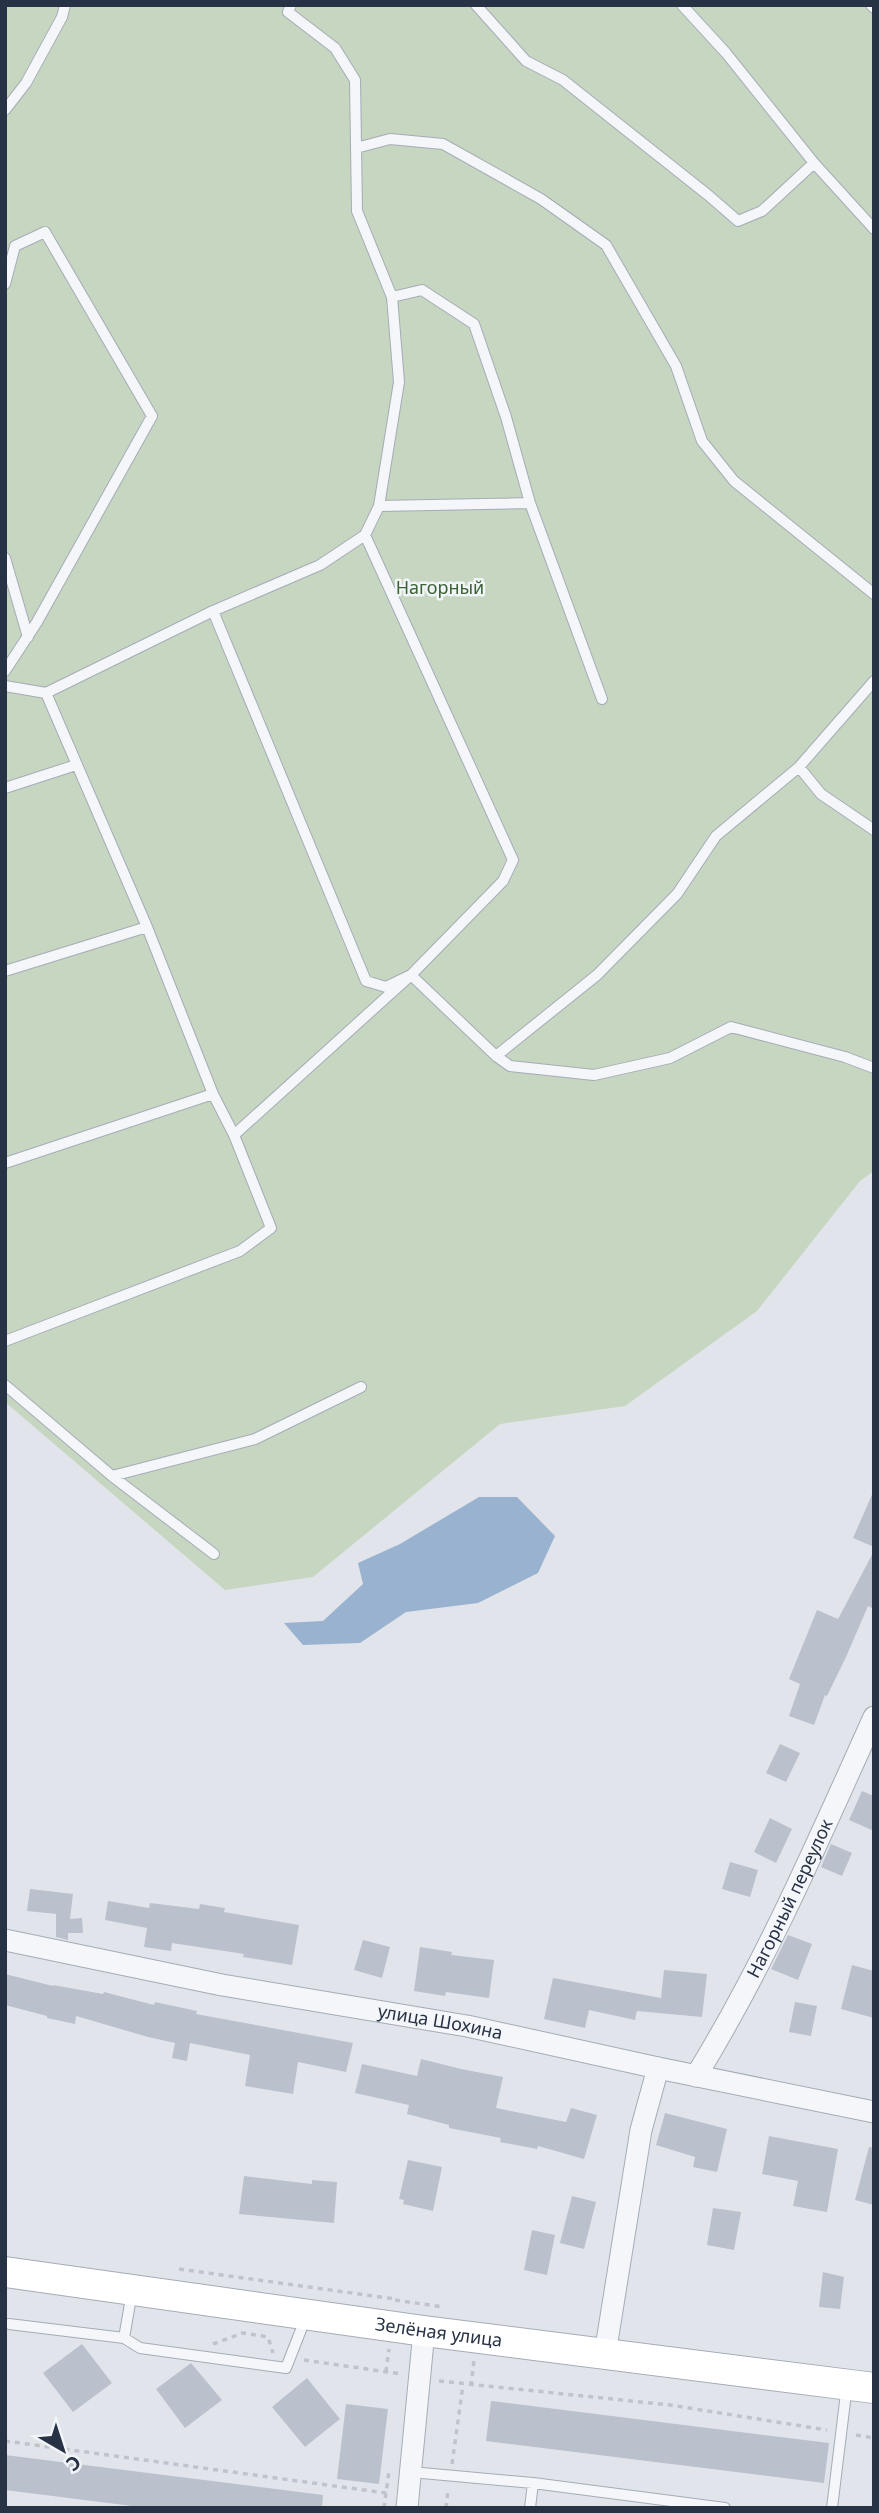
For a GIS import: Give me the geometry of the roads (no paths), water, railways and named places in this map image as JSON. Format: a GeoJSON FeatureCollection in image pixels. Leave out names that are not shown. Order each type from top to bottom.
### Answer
{"type":"FeatureCollection","features":[{"type":"Feature","properties":{"kind":"main road","name":"Зелёная улица"},"geometry":{"type":"LineString","coordinates":[[5,2272],[425,2331],[860,2385]]}},
{"type":"Feature","properties":{"kind":"street","name":"Нагорный переулок"},"geometry":{"type":"LineString","coordinates":[[696,2076],[728,2024],[791,1902],[874,1717]]}},
{"type":"Feature","properties":{"kind":"street","name":"улица Шохина"},"geometry":{"type":"LineString","coordinates":[[5,1940],[222,1984],[467,2026],[874,2112]]}},
{"type":"Feature","properties":{"kind":"street"},"geometry":{"type":"LineString","coordinates":[[605,2354],[641,2130],[659,2068]]}},
{"type":"Feature","properties":{"kind":"street"},"geometry":{"type":"LineString","coordinates":[[407,2508],[425,2331]]}},
{"type":"Feature","properties":{"kind":"lane"},"geometry":{"type":"LineString","coordinates":[[5,110],[26,83],[62,17],[65,5]]}},
{"type":"Feature","properties":{"kind":"lane"},"geometry":{"type":"LineString","coordinates":[[5,686],[46,693],[213,611],[320,565],[365,535],[379,506],[399,382],[392,297],[357,211],[355,80],[335,48],[288,12],[290,5]]}},
{"type":"Feature","properties":{"kind":"lane"},"geometry":{"type":"LineString","coordinates":[[476,5],[526,61],[563,80],[738,221],[762,211],[814,163]]}},
{"type":"Feature","properties":{"kind":"lane"},"geometry":{"type":"LineString","coordinates":[[682,5],[726,53],[814,163],[874,229]]}},
{"type":"Feature","properties":{"kind":"lane"},"geometry":{"type":"LineString","coordinates":[[356,148],[390,139],[443,144],[541,199],[606,245],[676,366],[702,441],[734,481],[874,594]]}},
{"type":"Feature","properties":{"kind":"lane"},"geometry":{"type":"LineString","coordinates":[[5,284],[15,246],[45,232],[152,416],[28,637],[5,671]]}},
{"type":"Feature","properties":{"kind":"lane"},"geometry":{"type":"LineString","coordinates":[[392,297],[422,290],[474,324],[506,417],[530,503],[601,699]]}},
{"type":"Feature","properties":{"kind":"lane"},"geometry":{"type":"LineString","coordinates":[[379,506],[530,503]]}},
{"type":"Feature","properties":{"kind":"lane"},"geometry":{"type":"LineString","coordinates":[[234,1135],[411,975],[503,881],[513,860],[365,535]]}},
{"type":"Feature","properties":{"kind":"lane"},"geometry":{"type":"LineString","coordinates":[[5,558],[28,637]]}},
{"type":"Feature","properties":{"kind":"lane"},"geometry":{"type":"LineString","coordinates":[[213,611],[366,981],[386,987],[411,975]]}},
{"type":"Feature","properties":{"kind":"lane"},"geometry":{"type":"LineString","coordinates":[[496,1056],[597,975],[677,894],[716,835],[799,767],[874,681]]}},
{"type":"Feature","properties":{"kind":"lane"},"geometry":{"type":"LineString","coordinates":[[5,1341],[240,1251],[271,1228],[234,1135],[213,1094],[147,927],[46,693]]}},
{"type":"Feature","properties":{"kind":"lane"},"geometry":{"type":"LineString","coordinates":[[5,788],[76,765]]}},
{"type":"Feature","properties":{"kind":"lane"},"geometry":{"type":"LineString","coordinates":[[799,767],[821,794],[874,830]]}},
{"type":"Feature","properties":{"kind":"lane"},"geometry":{"type":"LineString","coordinates":[[5,971],[147,927]]}},
{"type":"Feature","properties":{"kind":"lane"},"geometry":{"type":"LineString","coordinates":[[411,975],[496,1056],[510,1066],[594,1075],[670,1058],[731,1027],[845,1057],[874,1068]]}},
{"type":"Feature","properties":{"kind":"lane"},"geometry":{"type":"LineString","coordinates":[[5,1163],[213,1094]]}},
{"type":"Feature","properties":{"kind":"lane"},"geometry":{"type":"LineString","coordinates":[[5,1385],[112,1476],[215,1554]]}},
{"type":"Feature","properties":{"kind":"lane"},"geometry":{"type":"LineString","coordinates":[[112,1476],[255,1438],[361,1387]]}},
{"type":"Feature","properties":{"kind":"lane"},"geometry":{"type":"LineString","coordinates":[[124,2338],[132,2289]]}},
{"type":"Feature","properties":{"kind":"lane"},"geometry":{"type":"LineString","coordinates":[[9,2324],[124,2338],[140,2348],[286,2368],[292,2358],[306,2314]]}},
{"type":"Feature","properties":{"kind":"lane"},"geometry":{"type":"LineString","coordinates":[[832,2508],[841,2432],[860,2385]]}},
{"type":"Feature","properties":{"kind":"lane"},"geometry":{"type":"LineString","coordinates":[[411,2472],[533,2483],[668,2504],[725,2508]]}},
{"type":"Feature","properties":{"kind":"lane"},"geometry":{"type":"LineString","coordinates":[[530,2508],[533,2483]]}},
{"type":"Feature","properties":{"kind":"water"},"geometry":{"type":"Polygon","coordinates":[[[479,1497],[517,1497],[555,1536],[538,1573],[478,1603],[406,1612],[360,1643],[303,1645],[284,1623],[323,1621],[363,1584],[358,1563],[400,1544],[479,1497]]]}},
{"type":"Feature","properties":{"kind":"park label","name":"Нагорный"},"geometry":{"type":"Point","coordinates":[440,588]}}]}
